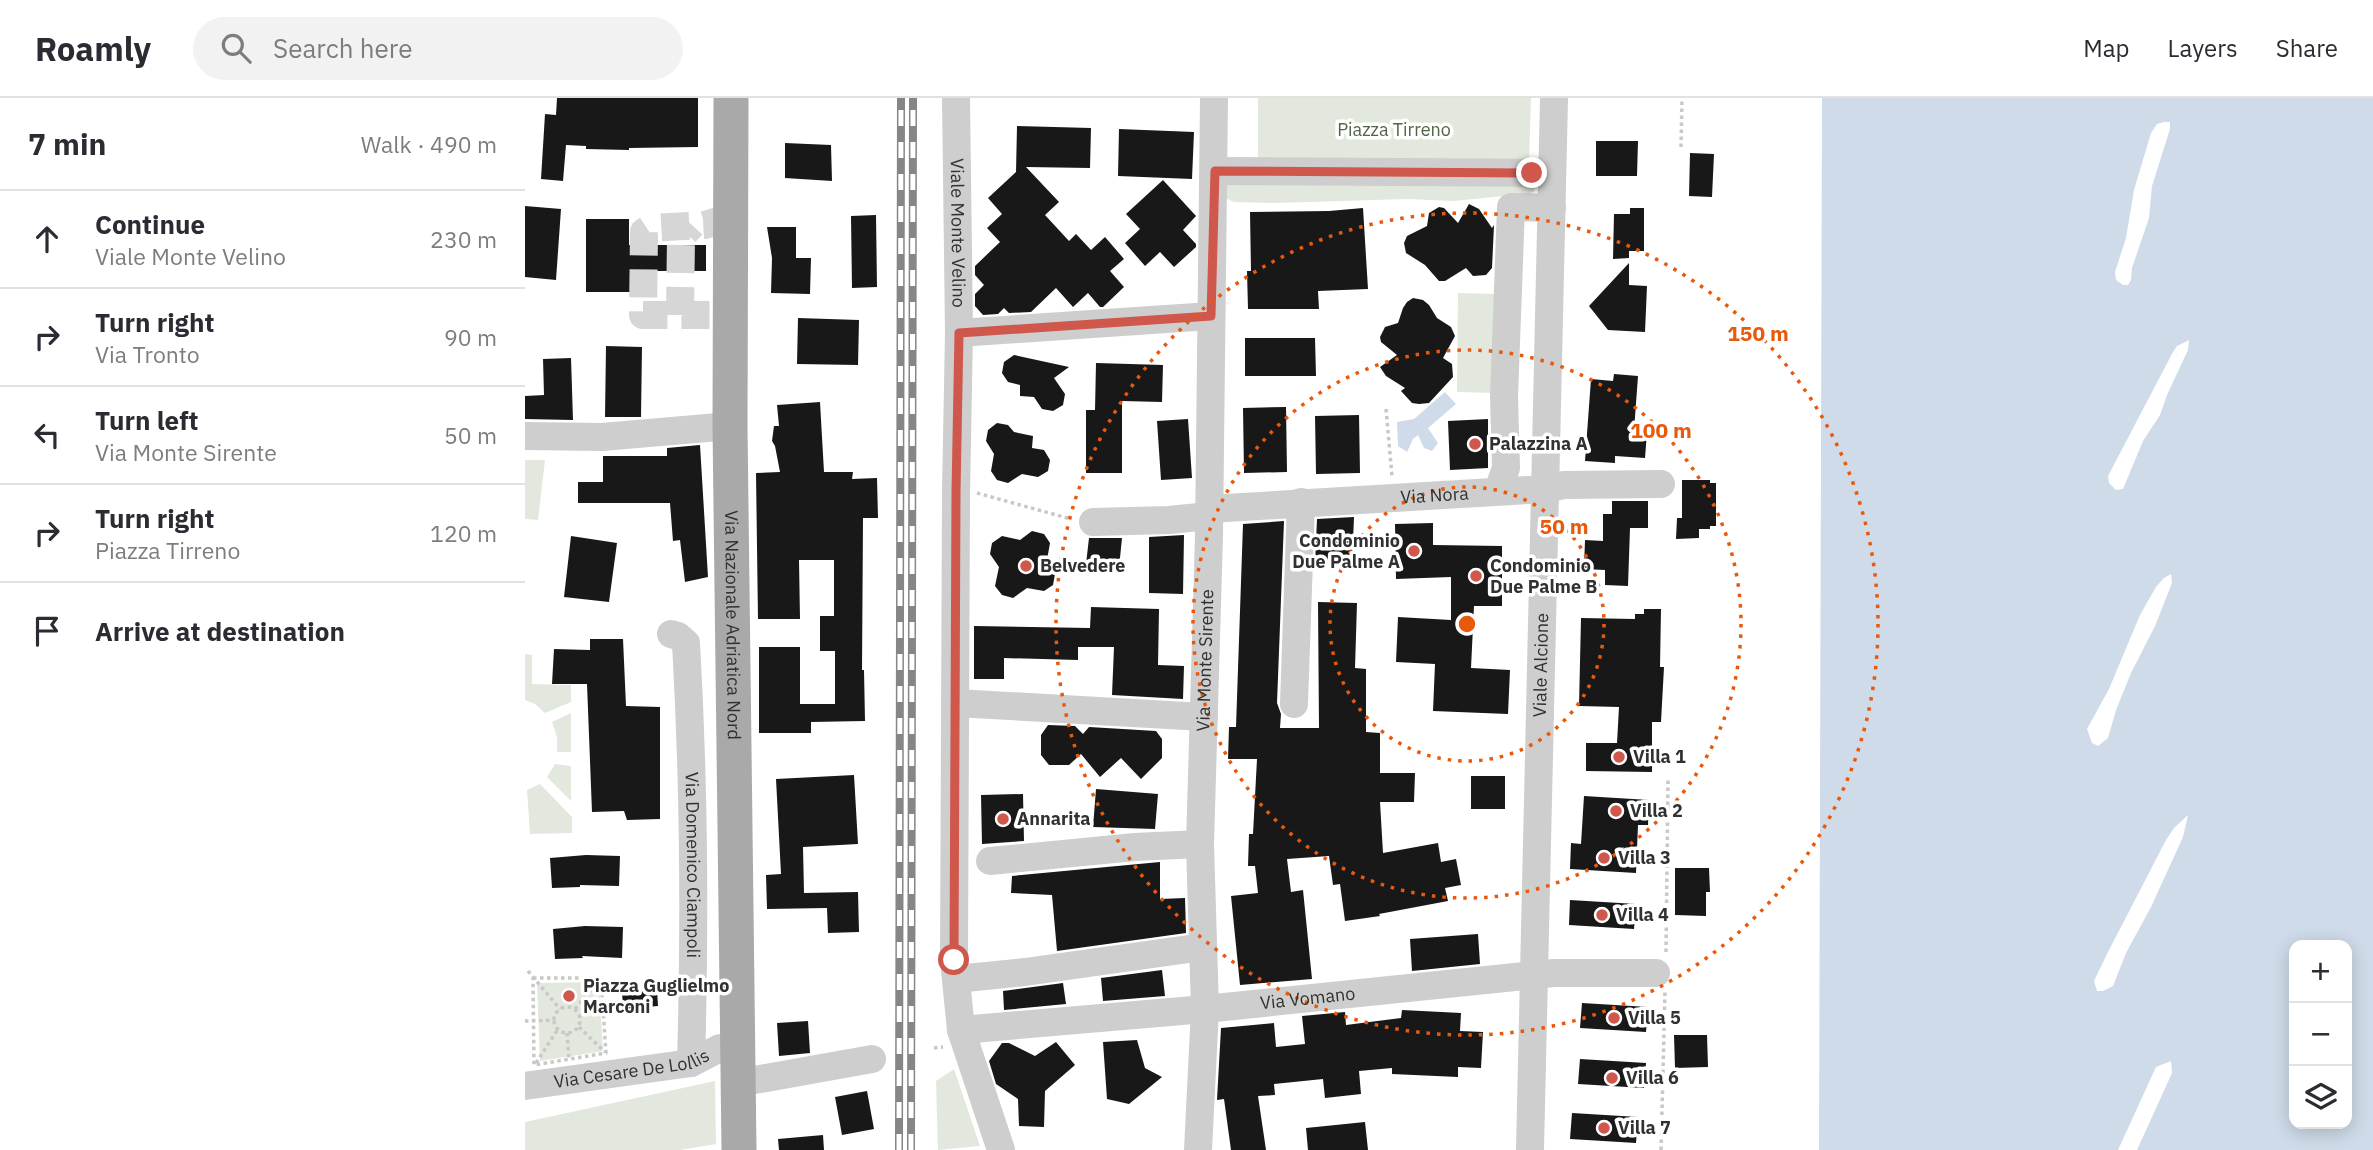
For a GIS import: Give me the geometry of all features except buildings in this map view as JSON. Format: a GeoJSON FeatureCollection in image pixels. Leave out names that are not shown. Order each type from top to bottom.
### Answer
{"type":"FeatureCollection","features":[{"type":"Feature","properties":{"kind":"main road","name":"Via Nazionale Adriatica Nord"},"geometry":{"type":"LineString","coordinates":[[730,98],[730,426],[739,1150]]}},
{"type":"Feature","properties":{"kind":"street","name":"Viale Monte Velino"},"geometry":{"type":"LineString","coordinates":[[956,98],[959,333],[954,960],[961,1030],[1001,1150]]}},
{"type":"Feature","properties":{"kind":"street","name":"Via Monte Sirente"},"geometry":{"type":"LineString","coordinates":[[1198,1150],[1205,1009],[1200,844],[1209,515],[1214,98]]}},
{"type":"Feature","properties":{"kind":"street","name":"Viale Alcione"},"geometry":{"type":"LineString","coordinates":[[1529,1150],[1554,98]]}},
{"type":"Feature","properties":{"kind":"street"},"geometry":{"type":"LineString","coordinates":[[1215,171],[1552,173]]}},
{"type":"Feature","properties":{"kind":"street"},"geometry":{"type":"LineString","coordinates":[[1501,491],[1506,468],[1504,397],[1511,207],[1552,208]]}},
{"type":"Feature","properties":{"kind":"street"},"geometry":{"type":"LineString","coordinates":[[959,333],[1211,316]]}},
{"type":"Feature","properties":{"kind":"street"},"geometry":{"type":"LineString","coordinates":[[525,436],[602,437],[730,426]]}},
{"type":"Feature","properties":{"kind":"street","name":"Via Nora"},"geometry":{"type":"LineString","coordinates":[[1093,522],[1168,520],[1301,502],[1545,489],[1564,485],[1661,484]]}},
{"type":"Feature","properties":{"kind":"street"},"geometry":{"type":"LineString","coordinates":[[1294,704],[1301,502]]}},
{"type":"Feature","properties":{"kind":"street","name":"Via Domenico Ciampoli"},"geometry":{"type":"LineString","coordinates":[[671,634],[686,643],[692,752],[694,909],[691,1063]]}},
{"type":"Feature","properties":{"kind":"street"},"geometry":{"type":"LineString","coordinates":[[956,703],[1203,717]]}},
{"type":"Feature","properties":{"kind":"street","name":"Via Domenico Ciampoli"},"geometry":{"type":"LineString","coordinates":[[692,752],[734,754]]}},
{"type":"Feature","properties":{"kind":"street"},"geometry":{"type":"LineString","coordinates":[[990,861],[1135,847],[1200,844]]}},
{"type":"Feature","properties":{"kind":"street"},"geometry":{"type":"LineString","coordinates":[[956,979],[1203,947]]}},
{"type":"Feature","properties":{"kind":"street","name":"Via Vomano"},"geometry":{"type":"LineString","coordinates":[[961,1030],[1205,1009],[1566,972],[1662,971]]}},
{"type":"Feature","properties":{"kind":"street","name":"Via Cesare De Lollis"},"geometry":{"type":"LineString","coordinates":[[530,1076],[691,1063],[738,1066],[872,1059]]}},
{"type":"Feature","properties":{"kind":"path"},"geometry":{"type":"LineString","coordinates":[[1681,146],[1682,98]]}},
{"type":"Feature","properties":{"kind":"path"},"geometry":{"type":"LineString","coordinates":[[1386,409],[1391,476],[1404,476]]}},
{"type":"Feature","properties":{"kind":"path"},"geometry":{"type":"LineString","coordinates":[[975,492],[1045,514],[1093,522]]}},
{"type":"Feature","properties":{"kind":"path"},"geometry":{"type":"LineString","coordinates":[[1661,1150],[1662,971],[1668,779]]}},
{"type":"Feature","properties":{"kind":"path"},"geometry":{"type":"LineString","coordinates":[[528,971],[560,1009]]}},
{"type":"Feature","properties":{"kind":"path"},"geometry":{"type":"LineString","coordinates":[[533,978],[601,978]]}},
{"type":"Feature","properties":{"kind":"path"},"geometry":{"type":"LineString","coordinates":[[530,1076],[534,1021],[533,978]]}},
{"type":"Feature","properties":{"kind":"path"},"geometry":{"type":"LineString","coordinates":[[575,1009],[601,978]]}},
{"type":"Feature","properties":{"kind":"path"},"geometry":{"type":"LineString","coordinates":[[601,978],[605,1053]]}},
{"type":"Feature","properties":{"kind":"path"},"geometry":{"type":"LineString","coordinates":[[567,1007],[575,1009],[580,1015],[579,1027],[572,1033],[558,1029],[554,1020],[560,1009],[567,1007]]}},
{"type":"Feature","properties":{"kind":"path"},"geometry":{"type":"LineString","coordinates":[[525,1021],[554,1020]]}},
{"type":"Feature","properties":{"kind":"path"},"geometry":{"type":"LineString","coordinates":[[579,1027],[605,1053]]}},
{"type":"Feature","properties":{"kind":"path"},"geometry":{"type":"LineString","coordinates":[[530,1076],[558,1029]]}},
{"type":"Feature","properties":{"kind":"path"},"geometry":{"type":"LineString","coordinates":[[567,1033],[569,1059]]}},
{"type":"Feature","properties":{"kind":"path"},"geometry":{"type":"LineString","coordinates":[[530,1076],[569,1059],[605,1053]]}},
{"type":"Feature","properties":{"kind":"green space","name":"Piazza Tirreno"},"geometry":{"type":"Polygon","coordinates":[[[1258,98],[1531,98],[1529,162],[1258,161],[1258,98]]]}},
{"type":"Feature","properties":{"kind":"green space"},"geometry":{"type":"Polygon","coordinates":[[[1235,180],[1537,180],[1534,191],[1527,197],[1513,195],[1454,201],[1407,199],[1276,203],[1234,202],[1225,198],[1226,186],[1235,180]]]}},
{"type":"Feature","properties":{"kind":"green space"},"geometry":{"type":"Polygon","coordinates":[[[1458,293],[1497,294],[1496,393],[1457,392],[1458,293]]]}},
{"type":"Feature","properties":{"kind":"green space"},"geometry":{"type":"Polygon","coordinates":[[[525,460],[545,460],[538,520],[525,519],[525,460]]]}},
{"type":"Feature","properties":{"kind":"green space"},"geometry":{"type":"Polygon","coordinates":[[[525,654],[532,655],[532,684],[571,685],[571,702],[545,713],[525,700],[525,654]]]}},
{"type":"Feature","properties":{"kind":"green space"},"geometry":{"type":"Polygon","coordinates":[[[571,713],[571,752],[557,752],[557,737],[552,722],[571,713]]]}},
{"type":"Feature","properties":{"kind":"green space"},"geometry":{"type":"Polygon","coordinates":[[[555,764],[571,766],[571,801],[547,777],[555,764]]]}},
{"type":"Feature","properties":{"kind":"green space"},"geometry":{"type":"Polygon","coordinates":[[[540,784],[572,817],[572,833],[530,834],[527,790],[540,784]]]}},
{"type":"Feature","properties":{"kind":"green space"},"geometry":{"type":"Polygon","coordinates":[[[599,982],[603,1051],[540,1061],[537,983],[599,982]]]}},
{"type":"Feature","properties":{"kind":"green space"},"geometry":{"type":"Polygon","coordinates":[[[954,1069],[980,1146],[938,1150],[936,1081],[954,1069]]]}},
{"type":"Feature","properties":{"kind":"green space"},"geometry":{"type":"Polygon","coordinates":[[[715,1081],[716,1144],[680,1150],[525,1150],[525,1122],[715,1081]]]}},
{"type":"Feature","properties":{"kind":"water"},"geometry":{"type":"Polygon","coordinates":[[[1822,98],[2373,98],[2373,1150],[1819,1150],[1822,98]]]}},
{"type":"Feature","properties":{"kind":"water"},"geometry":{"type":"Polygon","coordinates":[[[1445,392],[1456,404],[1428,428],[1438,443],[1432,451],[1424,448],[1418,435],[1407,452],[1398,446],[1397,422],[1414,419],[1445,392]]]}},
{"type":"Feature","properties":{"kind":"pier"},"geometry":{"type":"Polygon","coordinates":[[[2170,122],[2170,129],[2152,186],[2149,218],[2132,268],[2131,280],[2128,285],[2123,285],[2116,280],[2115,272],[2126,238],[2134,190],[2151,133],[2157,124],[2170,122]]]}},
{"type":"Feature","properties":{"kind":"pier"},"geometry":{"type":"Polygon","coordinates":[[[2189,340],[2188,350],[2160,415],[2143,441],[2123,489],[2116,490],[2109,483],[2108,476],[2173,352],[2177,346],[2189,340]]]}},
{"type":"Feature","properties":{"kind":"pier"},"geometry":{"type":"Polygon","coordinates":[[[2171,574],[2172,583],[2155,626],[2131,673],[2108,738],[2098,746],[2092,743],[2087,729],[2109,689],[2140,615],[2156,587],[2171,574]]]}},
{"type":"Feature","properties":{"kind":"pier"},"geometry":{"type":"Polygon","coordinates":[[[2188,815],[2183,837],[2151,907],[2126,953],[2113,986],[2097,991],[2094,981],[2107,954],[2166,840],[2188,815]]]}},
{"type":"Feature","properties":{"kind":"pier"},"geometry":{"type":"Polygon","coordinates":[[[2171,1061],[2172,1073],[2137,1150],[2118,1150],[2156,1067],[2171,1061]]]}},
{"type":"Feature","properties":{"kind":"tunnel"},"geometry":{"type":"LineString","coordinates":[[730,217],[705,225],[650,228],[644,232],[643,315],[730,315]]}},
{"type":"Feature","properties":{"kind":"tunnel"},"geometry":{"type":"LineString","coordinates":[[680,315],[681,237],[692,225]]}},
{"type":"Feature","properties":{"kind":"railway"},"geometry":{"type":"LineString","coordinates":[[899,1150],[901,98]]}},
{"type":"Feature","properties":{"kind":"railway"},"geometry":{"type":"LineString","coordinates":[[911,1150],[913,98]]}},
{"type":"Feature","properties":{"kind":"place","name":"Palazzina A"},"geometry":{"type":"Point","coordinates":[1475,444]}},
{"type":"Feature","properties":{"kind":"place","name":"Condominio Due Palme A"},"geometry":{"type":"Point","coordinates":[1414,551]}},
{"type":"Feature","properties":{"kind":"place","name":"Belvedere"},"geometry":{"type":"Point","coordinates":[1026,566]}},
{"type":"Feature","properties":{"kind":"place","name":"Condominio Due Palme B"},"geometry":{"type":"Point","coordinates":[1476,576]}},
{"type":"Feature","properties":{"kind":"place","name":"Villa 1"},"geometry":{"type":"Point","coordinates":[1619,757]}},
{"type":"Feature","properties":{"kind":"place","name":"Villa 2"},"geometry":{"type":"Point","coordinates":[1616,811]}},
{"type":"Feature","properties":{"kind":"place","name":"Annarita"},"geometry":{"type":"Point","coordinates":[1003,819]}},
{"type":"Feature","properties":{"kind":"place","name":"Villa 3"},"geometry":{"type":"Point","coordinates":[1604,858]}},
{"type":"Feature","properties":{"kind":"place","name":"Villa 4"},"geometry":{"type":"Point","coordinates":[1602,915]}},
{"type":"Feature","properties":{"kind":"place","name":"Piazza Guglielmo Marconi"},"geometry":{"type":"Point","coordinates":[569,996]}},
{"type":"Feature","properties":{"kind":"place","name":"Villa 5"},"geometry":{"type":"Point","coordinates":[1614,1018]}},
{"type":"Feature","properties":{"kind":"place","name":"Villa 6"},"geometry":{"type":"Point","coordinates":[1612,1078]}},
{"type":"Feature","properties":{"kind":"place","name":"Villa 7"},"geometry":{"type":"Point","coordinates":[1604,1128]}},
{"type":"Feature","properties":{"kind":"route"},"geometry":{"type":"LineString","coordinates":[[954,960],[959,333],[1211,316],[1215,171],[1532,173]]}}]}
